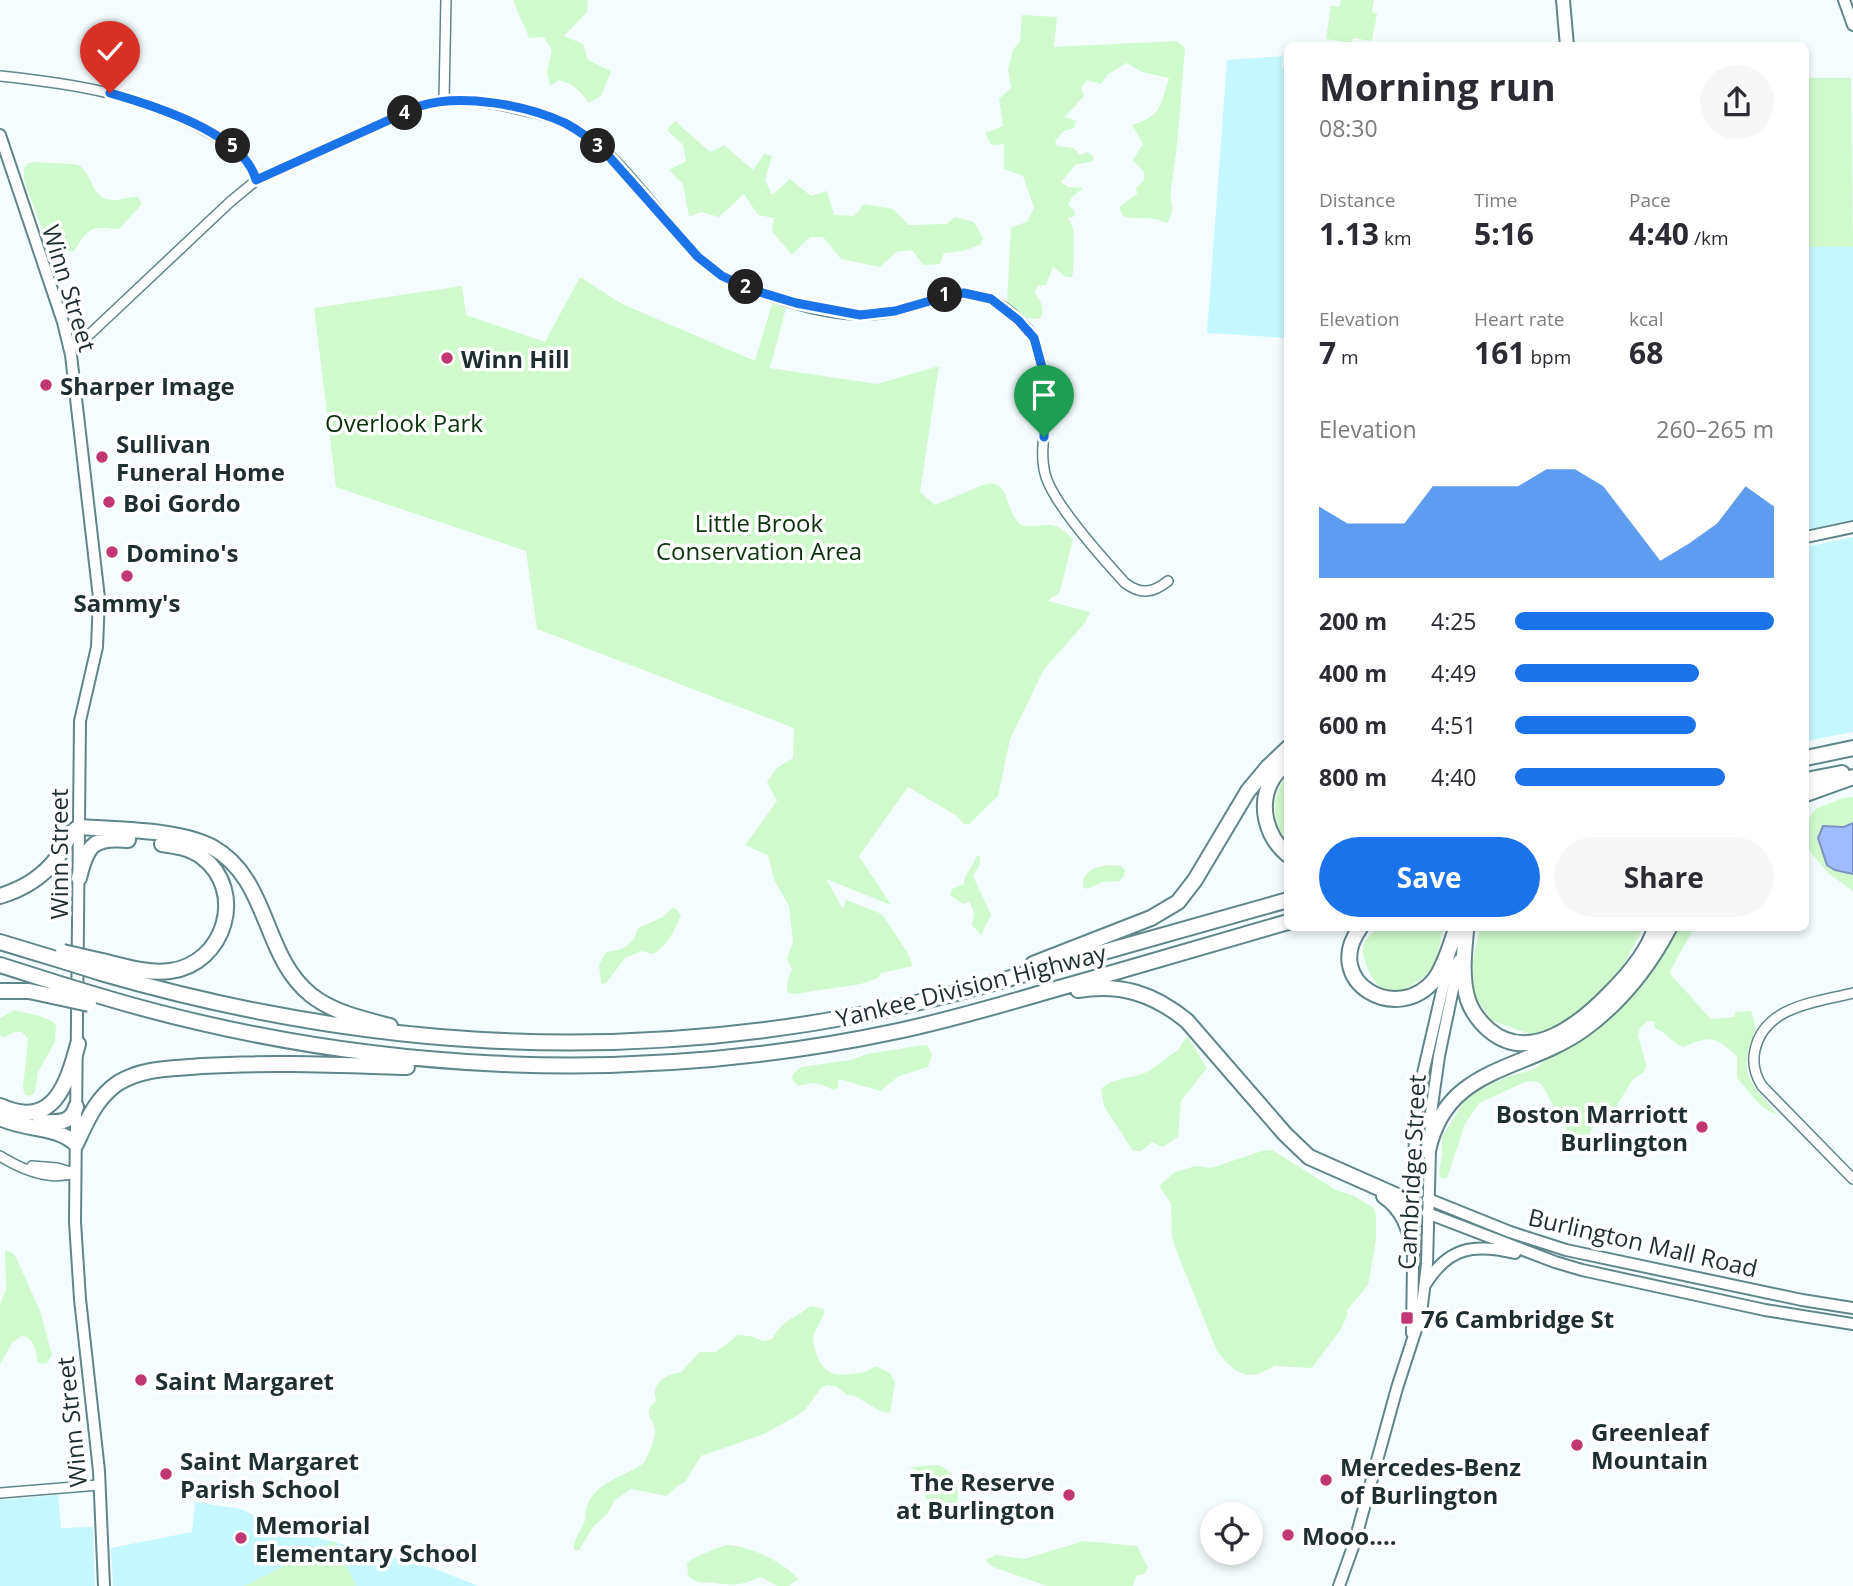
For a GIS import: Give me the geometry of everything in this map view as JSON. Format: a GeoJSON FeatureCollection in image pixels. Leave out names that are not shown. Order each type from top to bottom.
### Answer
{"type":"FeatureCollection","features":[{"type":"Feature","properties":{"kind":"highway"},"geometry":{"type":"LineString","coordinates":[[1563,0],[1567,42]]}},
{"type":"Feature","properties":{"kind":"highway"},"geometry":{"type":"LineString","coordinates":[[1809,757],[1853,748]]}},
{"type":"Feature","properties":{"kind":"highway"},"geometry":{"type":"LineString","coordinates":[[987,985],[1033,963],[1151,918],[1173,906],[1195,880],[1248,792],[1284,752]]}},
{"type":"Feature","properties":{"kind":"highway"},"geometry":{"type":"LineString","coordinates":[[1284,766],[1273,778],[1265,800],[1265,811],[1270,834],[1284,850]]}},
{"type":"Feature","properties":{"kind":"highway"},"geometry":{"type":"LineString","coordinates":[[1809,779],[1853,771]]}},
{"type":"Feature","properties":{"kind":"highway"},"geometry":{"type":"LineString","coordinates":[[1809,793],[1853,777]]}},
{"type":"Feature","properties":{"kind":"highway"},"geometry":{"type":"LineString","coordinates":[[0,896],[24,887],[44,873],[74,830],[80,827],[189,838],[215,849],[247,878],[287,967],[310,994],[328,1006],[354,1017],[443,1039]]}},
{"type":"Feature","properties":{"kind":"highway"},"geometry":{"type":"LineString","coordinates":[[79,878],[91,847],[102,840],[120,839],[164,844],[192,851],[211,866],[224,890],[226,912],[222,931],[210,950],[191,965],[177,970],[161,971],[102,967]]}},
{"type":"Feature","properties":{"kind":"highway","name":"Yankee Division Highway"},"geometry":{"type":"LineString","coordinates":[[0,941],[102,967],[198,1000],[272,1016],[358,1030],[443,1039],[592,1043],[718,1036],[859,1015],[987,985],[1284,901]]}},
{"type":"Feature","properties":{"kind":"highway","name":"Yankee Division Highway"},"geometry":{"type":"LineString","coordinates":[[59,990],[263,1037],[333,1049],[499,1065],[604,1066],[760,1054],[901,1031],[1284,923]]}},
{"type":"Feature","properties":{"kind":"highway"},"geometry":{"type":"LineString","coordinates":[[1358,931],[1350,948],[1352,971],[1358,982],[1367,990],[1389,999],[1408,996],[1429,985],[1460,931]]}},
{"type":"Feature","properties":{"kind":"highway"},"geometry":{"type":"LineString","coordinates":[[1461,931],[1465,986],[1476,1016],[1498,1037],[1516,1043],[1532,1043],[1547,1039],[1578,1021],[1606,997],[1634,964],[1654,931]]}},
{"type":"Feature","properties":{"kind":"highway"},"geometry":{"type":"LineString","coordinates":[[1428,1151],[1439,1116],[1458,1093],[1490,1074],[1540,1053],[1583,1029],[1628,989],[1650,961],[1667,931]]}},
{"type":"Feature","properties":{"kind":"highway"},"geometry":{"type":"LineString","coordinates":[[0,965],[59,990]]}},
{"type":"Feature","properties":{"kind":"highway"},"geometry":{"type":"LineString","coordinates":[[1004,1004],[1107,987],[1130,989],[1151,997],[1187,1021],[1301,1151],[1315,1161],[1413,1203]]}},
{"type":"Feature","properties":{"kind":"highway"},"geometry":{"type":"LineString","coordinates":[[0,991],[59,990]]}},
{"type":"Feature","properties":{"kind":"highway"},"geometry":{"type":"LineString","coordinates":[[1,1114],[12,1110],[27,1112],[51,1104],[65,1086],[78,1044]]}},
{"type":"Feature","properties":{"kind":"highway"},"geometry":{"type":"LineString","coordinates":[[1,1114],[28,1128],[58,1132],[76,1144],[92,1111],[106,1093],[127,1079],[148,1071],[265,1063],[420,1067],[499,1065]]}},
{"type":"Feature","properties":{"kind":"highway"},"geometry":{"type":"LineString","coordinates":[[1,1114],[26,1122],[65,1121],[72,1116],[76,1107]]}},
{"type":"Feature","properties":{"kind":"highway"},"geometry":{"type":"LineString","coordinates":[[1343,1173],[1394,1204],[1409,1229],[1413,1250]]}},
{"type":"Feature","properties":{"kind":"main road"},"geometry":{"type":"LineString","coordinates":[[1844,0],[1853,25]]}},
{"type":"Feature","properties":{"kind":"main road","name":"Winn Street"},"geometry":{"type":"LineString","coordinates":[[0,135],[69,348],[99,598],[97,647],[80,721],[75,1222],[80,1299],[100,1485],[104,1586]]}},
{"type":"Feature","properties":{"kind":"main road"},"geometry":{"type":"LineString","coordinates":[[1809,536],[1853,527]]}},
{"type":"Feature","properties":{"kind":"main road","name":"Cambridge Street"},"geometry":{"type":"LineString","coordinates":[[1413,1335],[1413,1154],[1418,1095],[1460,931]]}},
{"type":"Feature","properties":{"kind":"main road","name":"Cambridge Street"},"geometry":{"type":"LineString","coordinates":[[1339,1586],[1357,1537],[1421,1314],[1425,1285],[1428,1151],[1435,1079],[1461,931]]}},
{"type":"Feature","properties":{"kind":"main road"},"geometry":{"type":"LineString","coordinates":[[1413,1203],[1428,1199]]}},
{"type":"Feature","properties":{"kind":"main road","name":"Burlington Mall Road"},"geometry":{"type":"LineString","coordinates":[[1428,1199],[1510,1233],[1566,1250],[1802,1300],[1853,1308]]}},
{"type":"Feature","properties":{"kind":"main road","name":"Burlington Mall Road"},"geometry":{"type":"LineString","coordinates":[[1413,1203],[1427,1213],[1555,1262]]}},
{"type":"Feature","properties":{"kind":"main road","name":"Burlington Mall Road"},"geometry":{"type":"LineString","coordinates":[[1425,1285],[1444,1260],[1468,1249],[1494,1248],[1765,1311],[1853,1324]]}},
{"type":"Feature","properties":{"kind":"street"},"geometry":{"type":"LineString","coordinates":[[444,99],[446,0]]}},
{"type":"Feature","properties":{"kind":"street"},"geometry":{"type":"LineString","coordinates":[[0,76],[86,86],[161,108],[241,152],[250,164],[256,180]]}},
{"type":"Feature","properties":{"kind":"street"},"geometry":{"type":"LineString","coordinates":[[69,348],[91,333],[256,180],[420,106],[444,99],[472,100],[519,109],[552,118],[573,128],[605,152],[698,257],[722,276],[753,290],[796,303],[860,315],[895,311],[954,294],[964,293],[991,299],[1028,329],[1040,355],[1046,382],[1044,460],[1046,477],[1055,494],[1125,583],[1147,592],[1168,581]]}},
{"type":"Feature","properties":{"kind":"street"},"geometry":{"type":"LineString","coordinates":[[1853,993],[1789,1010],[1775,1018],[1760,1034],[1754,1060],[1756,1076],[1762,1086],[1853,1179]]}},
{"type":"Feature","properties":{"kind":"street"},"geometry":{"type":"LineString","coordinates":[[0,1156],[49,1175],[63,1177],[75,1173]]}},
{"type":"Feature","properties":{"kind":"street"},"geometry":{"type":"LineString","coordinates":[[0,1493],[100,1485]]}},
{"type":"Feature","properties":{"kind":"shaded area"},"geometry":{"type":"Polygon","coordinates":[[[1283,56],[1284,338],[1207,333],[1227,60],[1283,56]]]}},
{"type":"Feature","properties":{"kind":"shaded area"},"geometry":{"type":"Polygon","coordinates":[[[1809,247],[1853,247],[1853,520],[1809,530],[1809,247]]]}},
{"type":"Feature","properties":{"kind":"shaded area"},"geometry":{"type":"Polygon","coordinates":[[[1853,537],[1853,732],[1809,740],[1809,546],[1853,537]]]}},
{"type":"Feature","properties":{"kind":"shaded area"},"geometry":{"type":"Polygon","coordinates":[[[58,1495],[61,1528],[93,1527],[95,1586],[0,1586],[0,1500],[58,1495]]]}},
{"type":"Feature","properties":{"kind":"shaded area","name":"Memorial Elementary School"},"geometry":{"type":"Polygon","coordinates":[[[195,1502],[241,1509],[280,1528],[433,1568],[478,1586],[113,1586],[111,1548],[192,1532],[195,1502]]]}},
{"type":"Feature","properties":{"kind":"green space"},"geometry":{"type":"Polygon","coordinates":[[[514,0],[588,0],[587,12],[564,36],[583,44],[588,60],[611,71],[601,96],[589,103],[569,84],[559,80],[550,86],[547,72],[552,50],[544,37],[529,38],[514,0]]]}},
{"type":"Feature","properties":{"kind":"green space"},"geometry":{"type":"Polygon","coordinates":[[[1341,0],[1374,0],[1372,12],[1377,14],[1372,41],[1353,38],[1352,42],[1326,39],[1331,6],[1339,7],[1341,0]]]}},
{"type":"Feature","properties":{"kind":"green space"},"geometry":{"type":"Polygon","coordinates":[[[1022,15],[1057,17],[1054,47],[1177,41],[1185,48],[1171,188],[1172,208],[1167,223],[1123,216],[1119,207],[1137,194],[1136,188],[1144,180],[1144,172],[1133,160],[1143,144],[1132,125],[1155,114],[1169,78],[1142,72],[1127,63],[1108,74],[1101,84],[1087,80],[1081,88],[1084,96],[1065,117],[1076,121],[1074,128],[1064,131],[1055,141],[1057,146],[1073,148],[1080,155],[1088,152],[1093,156],[1093,161],[1075,165],[1061,182],[1068,187],[1083,188],[1072,197],[1068,205],[1074,210],[1075,216],[1068,218],[1073,233],[1073,274],[1072,277],[1066,277],[1053,267],[1046,285],[1038,286],[1034,292],[1042,305],[1040,319],[1027,318],[1007,303],[1011,227],[1027,222],[1034,208],[1023,176],[1004,169],[1004,144],[991,145],[985,133],[1003,126],[999,99],[1011,88],[1008,69],[1013,50],[1020,41],[1022,15]]]}},
{"type":"Feature","properties":{"kind":"green space"},"geometry":{"type":"Polygon","coordinates":[[[1809,78],[1851,78],[1853,247],[1809,247],[1809,78]]]}},
{"type":"Feature","properties":{"kind":"green space"},"geometry":{"type":"Polygon","coordinates":[[[675,121],[710,152],[724,145],[753,170],[764,154],[772,156],[765,180],[772,195],[790,179],[811,196],[827,191],[834,215],[854,216],[864,204],[893,209],[909,225],[947,224],[955,217],[974,222],[983,238],[980,245],[963,251],[944,253],[940,264],[923,265],[912,250],[896,252],[880,267],[841,259],[823,237],[810,237],[792,255],[772,231],[774,218],[758,215],[744,194],[719,217],[701,212],[689,217],[683,184],[669,170],[686,161],[683,145],[667,130],[675,121]]]}},
{"type":"Feature","properties":{"kind":"green space"},"geometry":{"type":"Polygon","coordinates":[[[28,163],[78,165],[83,168],[99,195],[114,200],[138,197],[142,204],[119,229],[91,230],[74,251],[69,252],[44,234],[24,180],[24,168],[28,163]]]}},
{"type":"Feature","properties":{"kind":"green space","name":"Little Brook Conservation Area"},"geometry":{"type":"Polygon","coordinates":[[[580,277],[622,304],[755,361],[772,304],[786,308],[770,368],[877,384],[939,366],[920,492],[935,505],[983,485],[998,485],[1005,494],[1013,515],[1021,524],[1055,526],[1073,539],[1060,591],[1048,601],[1090,612],[1085,623],[1044,669],[1010,739],[998,796],[969,824],[964,824],[957,816],[908,787],[859,856],[891,905],[826,879],[843,909],[846,900],[882,914],[913,966],[881,973],[878,978],[861,984],[794,994],[787,992],[792,970],[787,958],[793,942],[789,906],[774,880],[768,855],[745,845],[777,801],[767,782],[777,768],[793,758],[794,728],[537,629],[526,551],[336,487],[314,308],[462,286],[466,315],[545,342],[580,277]]]}},
{"type":"Feature","properties":{"kind":"green space"},"geometry":{"type":"Polygon","coordinates":[[[1284,780],[1284,837],[1278,826],[1275,808],[1284,780]]]}},
{"type":"Feature","properties":{"kind":"green space"},"geometry":{"type":"Polygon","coordinates":[[[1853,797],[1853,891],[1829,874],[1809,849],[1810,817],[1815,809],[1853,797]]]}},
{"type":"Feature","properties":{"kind":"green space"},"geometry":{"type":"Polygon","coordinates":[[[977,856],[980,856],[980,864],[973,876],[991,915],[981,935],[972,925],[974,913],[970,902],[963,904],[950,895],[952,889],[964,884],[977,856]]]}},
{"type":"Feature","properties":{"kind":"green space"},"geometry":{"type":"Polygon","coordinates":[[[1111,865],[1121,866],[1125,870],[1119,881],[1102,882],[1088,889],[1083,887],[1088,873],[1111,865]]]}},
{"type":"Feature","properties":{"kind":"green space"},"geometry":{"type":"Polygon","coordinates":[[[674,907],[681,915],[662,947],[652,954],[642,951],[625,958],[607,982],[604,985],[601,983],[599,965],[606,952],[626,946],[638,928],[663,917],[674,907]]]}},
{"type":"Feature","properties":{"kind":"green space"},"geometry":{"type":"Polygon","coordinates":[[[1376,931],[1442,931],[1436,960],[1431,969],[1422,979],[1397,991],[1385,990],[1371,976],[1363,951],[1376,931]]]}},
{"type":"Feature","properties":{"kind":"green space"},"geometry":{"type":"Polygon","coordinates":[[[1479,931],[1641,931],[1624,964],[1606,989],[1571,1019],[1558,1027],[1533,1035],[1492,1021],[1475,997],[1472,964],[1479,931]]]}},
{"type":"Feature","properties":{"kind":"green space"},"geometry":{"type":"Polygon","coordinates":[[[1677,931],[1692,931],[1670,971],[1671,975],[1711,1019],[1734,1017],[1736,1012],[1751,1011],[1756,1028],[1747,1056],[1749,1075],[1752,1084],[1777,1114],[1760,1104],[1737,1078],[1737,1056],[1723,1044],[1706,1039],[1683,1047],[1654,1028],[1655,1022],[1648,1021],[1640,1028],[1638,1036],[1646,1064],[1644,1072],[1633,1079],[1616,1107],[1595,1122],[1580,1147],[1575,1145],[1542,1085],[1536,1081],[1525,1082],[1479,1103],[1465,1124],[1447,1178],[1441,1178],[1439,1171],[1442,1137],[1466,1099],[1506,1077],[1532,1070],[1625,1004],[1650,975],[1677,931]]]}},
{"type":"Feature","properties":{"kind":"green space"},"geometry":{"type":"Polygon","coordinates":[[[15,1010],[42,1017],[56,1025],[55,1042],[38,1072],[35,1092],[31,1096],[25,1095],[23,1088],[28,1039],[22,1032],[0,1036],[0,1018],[15,1010]]]}},
{"type":"Feature","properties":{"kind":"green space"},"geometry":{"type":"Polygon","coordinates":[[[1188,1037],[1207,1068],[1181,1101],[1178,1137],[1162,1147],[1152,1142],[1141,1151],[1133,1151],[1104,1106],[1101,1089],[1111,1082],[1147,1072],[1178,1050],[1188,1037]]]}},
{"type":"Feature","properties":{"kind":"green space"},"geometry":{"type":"Polygon","coordinates":[[[928,1046],[932,1055],[928,1067],[899,1076],[880,1091],[843,1080],[838,1080],[838,1088],[834,1090],[816,1084],[798,1086],[792,1079],[793,1074],[801,1067],[928,1046]]]}},
{"type":"Feature","properties":{"kind":"green space"},"geometry":{"type":"Polygon","coordinates":[[[1272,1150],[1336,1190],[1354,1196],[1374,1208],[1376,1240],[1368,1285],[1347,1310],[1341,1329],[1312,1368],[1275,1366],[1258,1374],[1247,1375],[1235,1370],[1217,1351],[1172,1237],[1171,1203],[1159,1186],[1175,1172],[1196,1166],[1211,1168],[1272,1150]]]}},
{"type":"Feature","properties":{"kind":"green space"},"geometry":{"type":"Polygon","coordinates":[[[5,1251],[15,1255],[40,1311],[52,1355],[46,1364],[38,1363],[32,1342],[21,1336],[12,1343],[0,1364],[0,1304],[6,1289],[5,1251]]]}},
{"type":"Feature","properties":{"kind":"green space"},"geometry":{"type":"Polygon","coordinates":[[[810,1306],[824,1309],[813,1336],[822,1366],[840,1375],[863,1372],[875,1366],[890,1373],[895,1382],[890,1413],[880,1411],[855,1396],[847,1395],[837,1387],[827,1385],[821,1388],[798,1415],[764,1434],[701,1456],[685,1482],[667,1496],[631,1489],[615,1500],[579,1550],[574,1550],[585,1520],[586,1509],[595,1492],[644,1463],[655,1434],[649,1410],[656,1400],[656,1388],[661,1380],[681,1372],[700,1352],[716,1352],[738,1335],[763,1341],[772,1339],[786,1322],[810,1306]]]}},
{"type":"Feature","properties":{"kind":"green space"},"geometry":{"type":"Polygon","coordinates":[[[938,1465],[952,1476],[958,1494],[956,1506],[946,1521],[938,1520],[929,1513],[923,1484],[916,1470],[909,1467],[938,1465]]]}},
{"type":"Feature","properties":{"kind":"green space"},"geometry":{"type":"Polygon","coordinates":[[[334,1541],[356,1586],[244,1586],[334,1541]]]}},
{"type":"Feature","properties":{"kind":"green space"},"geometry":{"type":"Polygon","coordinates":[[[1084,1541],[1137,1546],[1148,1568],[1144,1574],[1136,1576],[1133,1586],[1047,1586],[993,1567],[985,1560],[996,1555],[1024,1559],[1084,1541]]]}},
{"type":"Feature","properties":{"kind":"green space"},"geometry":{"type":"Polygon","coordinates":[[[726,1545],[745,1548],[765,1556],[798,1579],[789,1586],[777,1586],[761,1577],[734,1585],[699,1582],[688,1576],[687,1563],[726,1545]]]}},
{"type":"Feature","properties":{"kind":"water"},"geometry":{"type":"Polygon","coordinates":[[[1853,823],[1853,874],[1835,870],[1827,865],[1818,838],[1823,826],[1844,827],[1853,823]]]}},
{"type":"Feature","properties":{"kind":"place","name":"Winn Hill"},"geometry":{"type":"Point","coordinates":[447,358]}},
{"type":"Feature","properties":{"kind":"place","name":"Sharper Image"},"geometry":{"type":"Point","coordinates":[46,385]}},
{"type":"Feature","properties":{"kind":"place","name":"Sullivan Funeral Home"},"geometry":{"type":"Point","coordinates":[102,457]}},
{"type":"Feature","properties":{"kind":"place","name":"Boi Gordo"},"geometry":{"type":"Point","coordinates":[109,502]}},
{"type":"Feature","properties":{"kind":"place","name":"Domino's"},"geometry":{"type":"Point","coordinates":[112,552]}},
{"type":"Feature","properties":{"kind":"place","name":"Sammy's"},"geometry":{"type":"Point","coordinates":[127,576]}},
{"type":"Feature","properties":{"kind":"place","name":"Boston Marriott Burlington"},"geometry":{"type":"Point","coordinates":[1702,1127]}},
{"type":"Feature","properties":{"kind":"place","name":"76 Cambridge St"},"geometry":{"type":"Point","coordinates":[1407,1318]}},
{"type":"Feature","properties":{"kind":"place","name":"Saint Margaret"},"geometry":{"type":"Point","coordinates":[141,1380]}},
{"type":"Feature","properties":{"kind":"place","name":"Greenleaf Mountain"},"geometry":{"type":"Point","coordinates":[1577,1445]}},
{"type":"Feature","properties":{"kind":"place","name":"Saint Margaret Parish School"},"geometry":{"type":"Point","coordinates":[166,1474]}},
{"type":"Feature","properties":{"kind":"place","name":"Mercedes-Benz of Burlington"},"geometry":{"type":"Point","coordinates":[1326,1480]}},
{"type":"Feature","properties":{"kind":"place","name":"The Reserve at Burlington"},"geometry":{"type":"Point","coordinates":[1069,1495]}},
{"type":"Feature","properties":{"kind":"place","name":"Mooo...."},"geometry":{"type":"Point","coordinates":[1288,1535]}},
{"type":"Feature","properties":{"kind":"place","name":"Memorial Elementary School"},"geometry":{"type":"Point","coordinates":[241,1538]}},
{"type":"Feature","properties":{"kind":"route"},"geometry":{"type":"LineString","coordinates":[[110,93],[146,102],[173,113],[230,144],[246,157],[256,180],[420,106],[444,99],[497,104],[552,118],[590,138],[605,152],[709,267],[753,290],[832,312],[860,315],[895,311],[954,294],[964,293],[991,299],[1028,329],[1034,338],[1046,382],[1044,437]]}},
{"type":"Feature","properties":{"kind":"park label","name":"Overlook Park"},"geometry":{"type":"Point","coordinates":[404,422]}}]}
